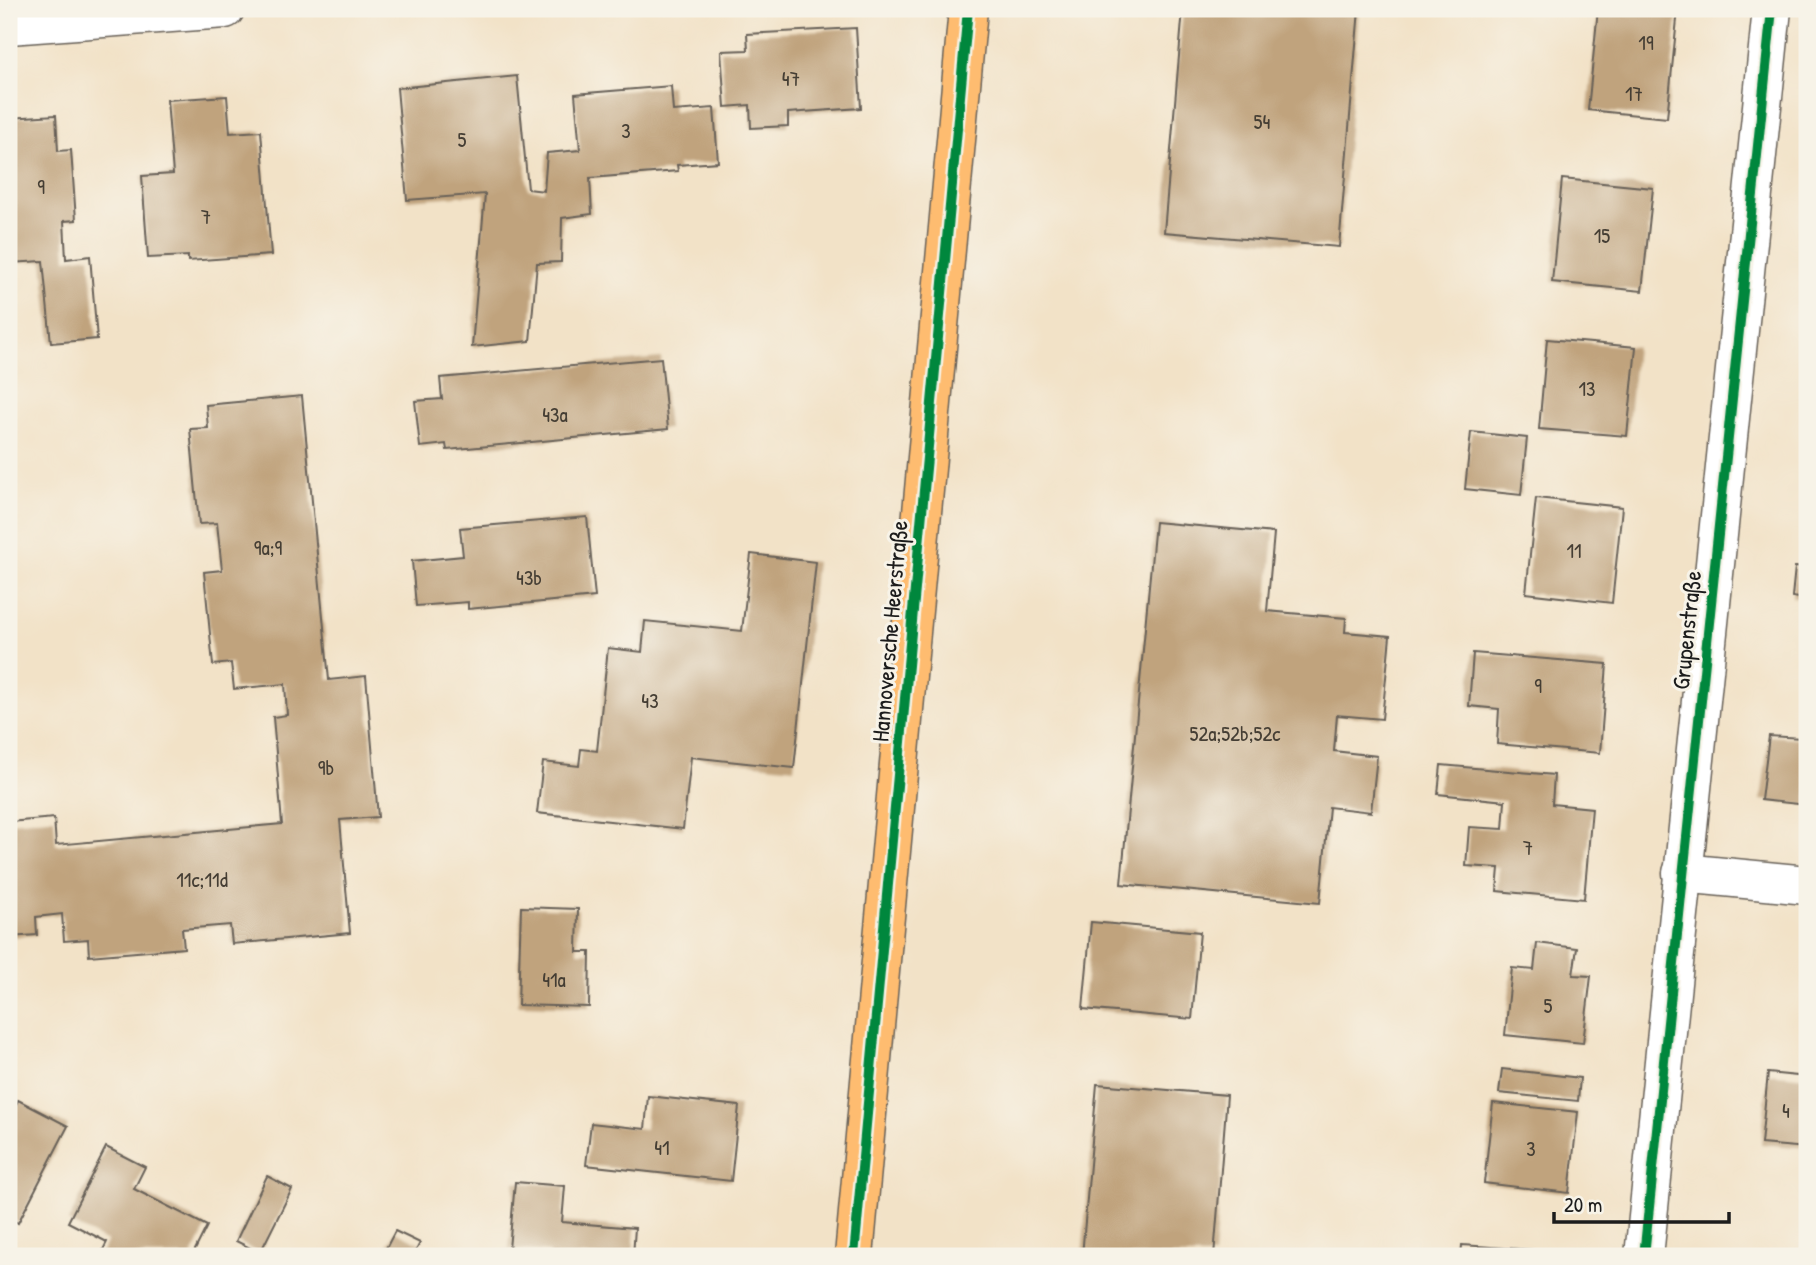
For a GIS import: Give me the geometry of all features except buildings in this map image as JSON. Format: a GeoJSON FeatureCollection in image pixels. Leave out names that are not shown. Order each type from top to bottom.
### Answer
{"type":"FeatureCollection","features":[{"type":"Feature","properties":{"kind":"main road","name":"Hannoversche Heerstraße"},"geometry":{"type":"LineString","coordinates":[[854,1256],[968,9]]}},
{"type":"Feature","properties":{"kind":"street"},"geometry":{"type":"LineString","coordinates":[[9,25],[225,9]]}},
{"type":"Feature","properties":{"kind":"street","name":"Grupenstraße"},"geometry":{"type":"LineString","coordinates":[[1644,1256],[1772,9]]}},
{"type":"Feature","properties":{"kind":"street"},"geometry":{"type":"LineString","coordinates":[[1682,873],[1807,885]]}},
{"type":"Feature","properties":{"kind":"cycle path"},"geometry":{"type":"LineString","coordinates":[[854,1256],[968,9]]}},
{"type":"Feature","properties":{"kind":"cycle path"},"geometry":{"type":"LineString","coordinates":[[1644,1256],[1772,9]]}}]}
